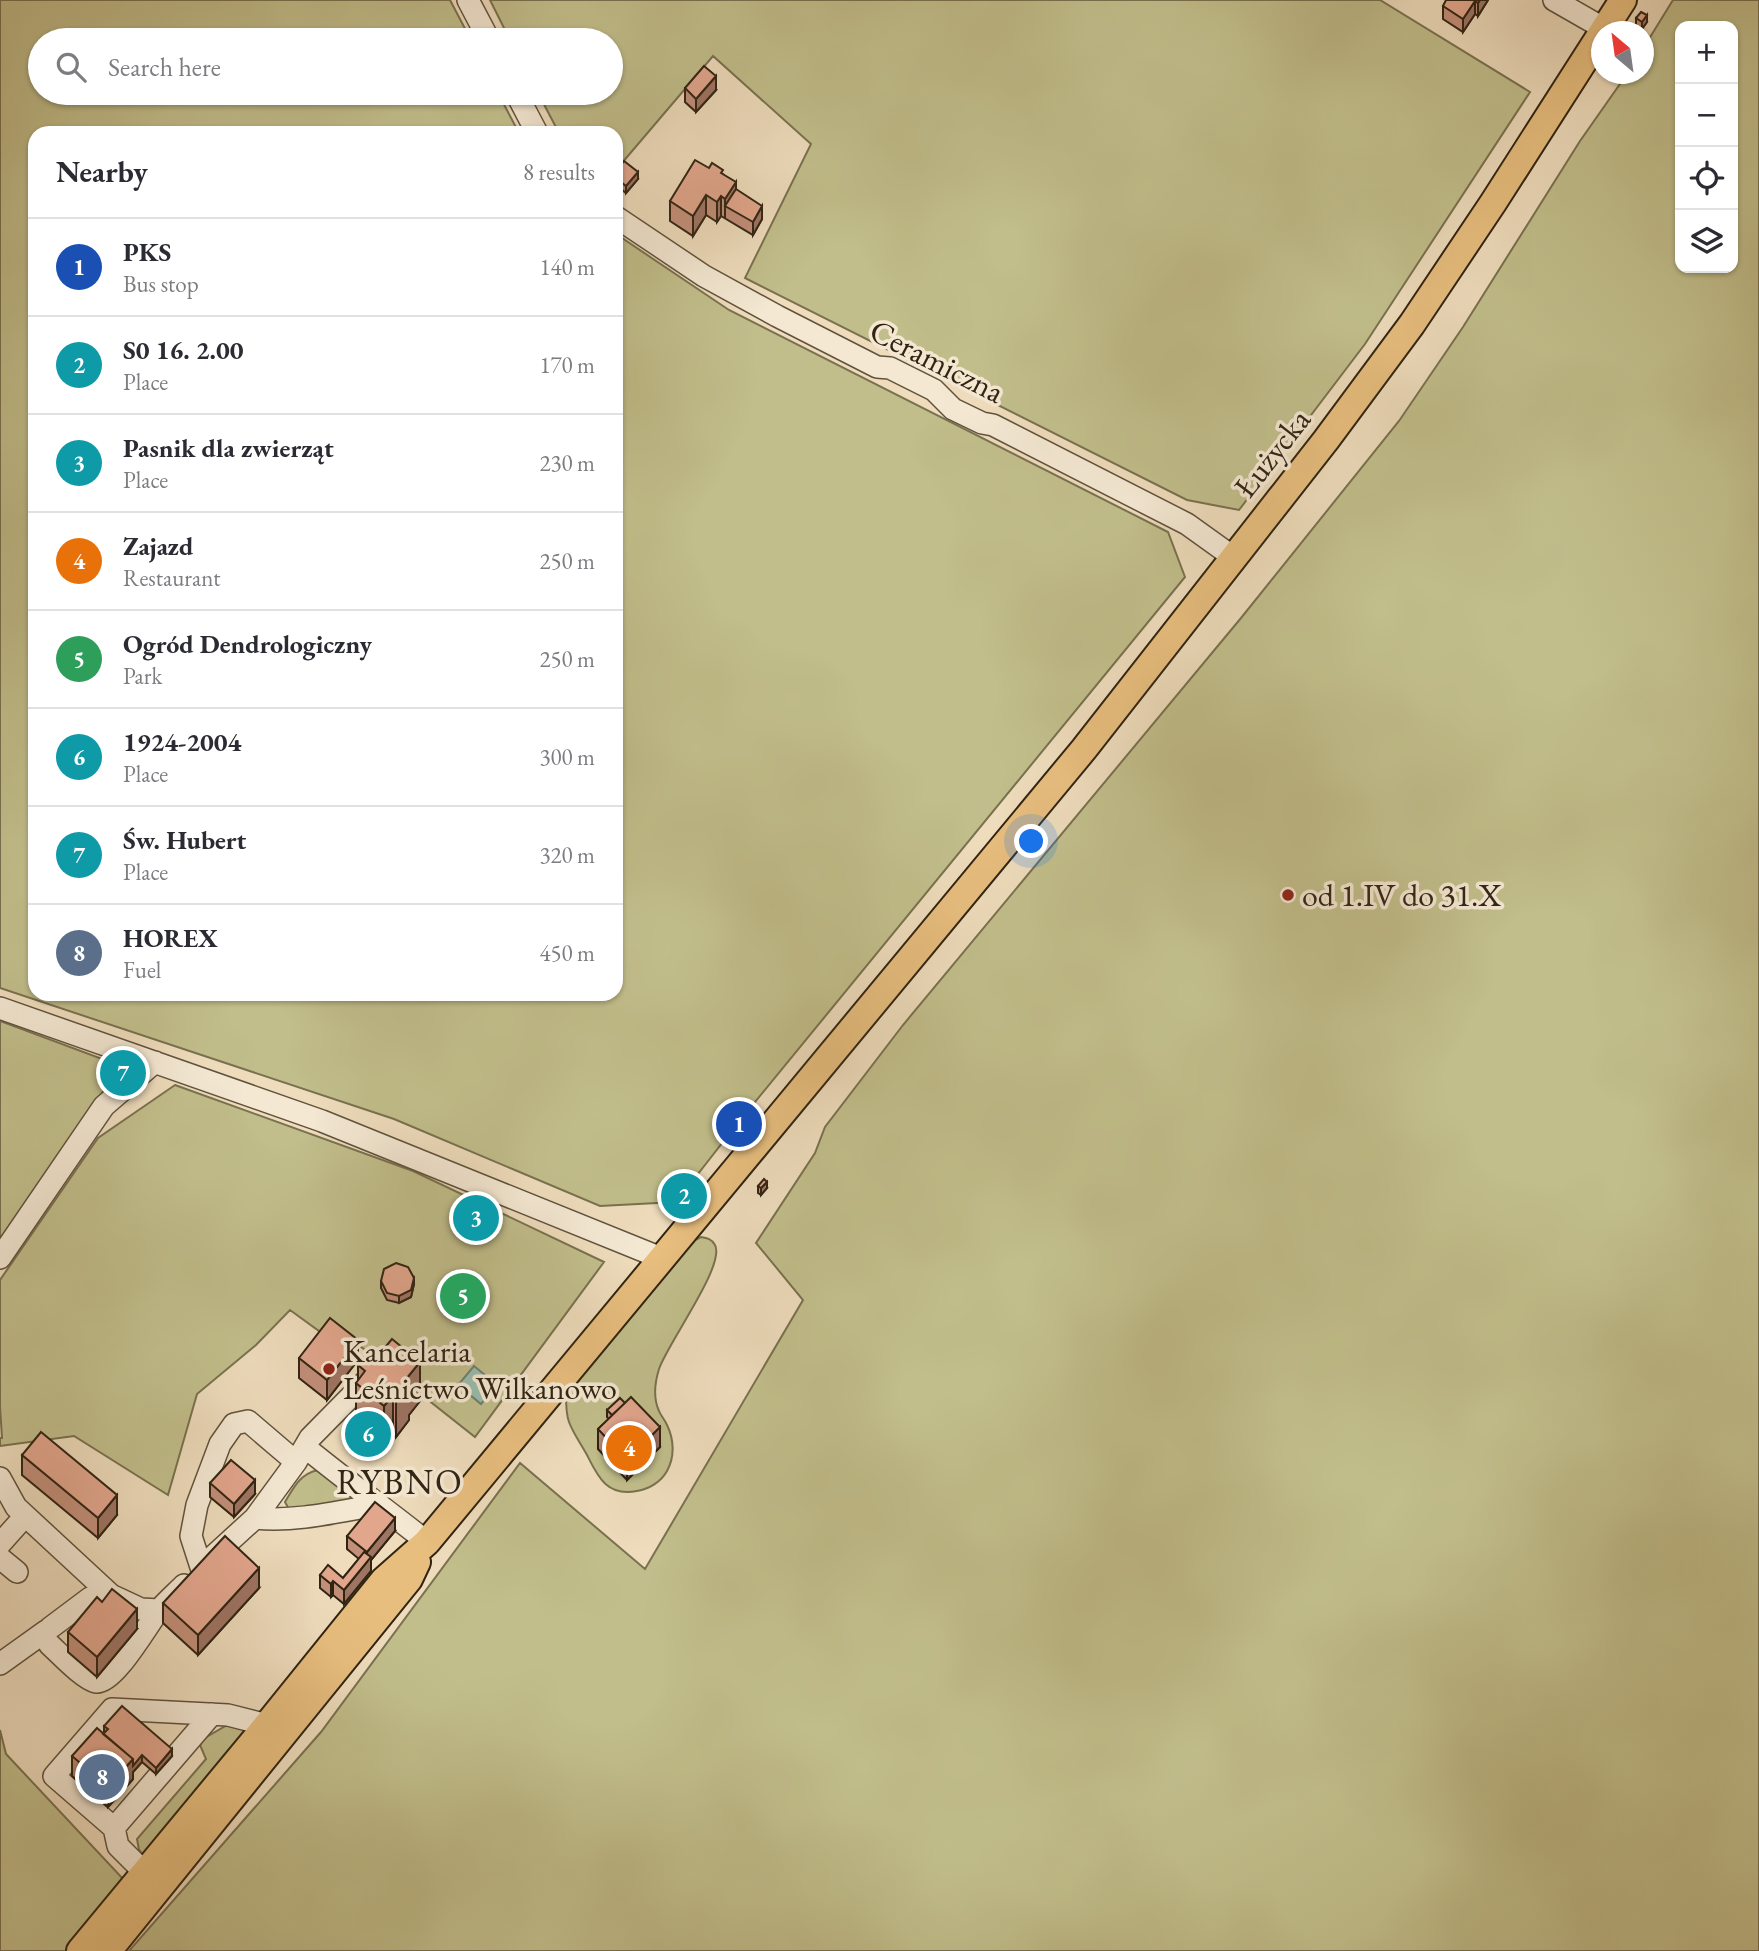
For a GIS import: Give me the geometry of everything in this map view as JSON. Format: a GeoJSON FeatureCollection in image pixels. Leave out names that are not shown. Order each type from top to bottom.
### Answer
{"type":"FeatureCollection","features":[{"type":"Feature","properties":{"kind":"main road","name":"Łużycka"},"geometry":{"type":"LineString","coordinates":[[1608,21],[1623,0]]}},
{"type":"Feature","properties":{"kind":"main road","name":"Łużycka"},"geometry":{"type":"LineString","coordinates":[[155,1877],[270,1736],[409,1579],[428,1542],[1084,749],[1326,440],[1412,324],[1493,203],[1591,47]]}},
{"type":"Feature","properties":{"kind":"main road"},"geometry":{"type":"LineString","coordinates":[[80,1951],[155,1877]]}},
{"type":"Feature","properties":{"kind":"main road"},"geometry":{"type":"LineString","coordinates":[[108,1951],[155,1877]]}},
{"type":"Feature","properties":{"kind":"street"},"geometry":{"type":"LineString","coordinates":[[468,0],[483,28]]}},
{"type":"Feature","properties":{"kind":"street"},"geometry":{"type":"LineString","coordinates":[[1555,0],[1591,21]]}},
{"type":"Feature","properties":{"kind":"street"},"geometry":{"type":"LineString","coordinates":[[522,105],[533,126]]}},
{"type":"Feature","properties":{"kind":"street","name":"Ceramiczna"},"geometry":{"type":"LineString","coordinates":[[623,222],[740,296],[877,367],[890,368],[934,390],[953,410],[982,424],[993,425],[1176,518],[1233,557]]}},
{"type":"Feature","properties":{"kind":"street"},"geometry":{"type":"LineString","coordinates":[[0,1008],[323,1121],[662,1258]]}},
{"type":"Feature","properties":{"kind":"street"},"geometry":{"type":"LineString","coordinates":[[0,1258],[104,1106],[155,1062]]}},
{"type":"Feature","properties":{"kind":"street"},"geometry":{"type":"LineString","coordinates":[[49,1634],[84,1675],[94,1682],[102,1682],[108,1678],[146,1631],[159,1610],[255,1518],[310,1438],[374,1373]]}},
{"type":"Feature","properties":{"kind":"street"},"geometry":{"type":"LineString","coordinates":[[201,1567],[191,1536],[197,1504],[220,1444],[234,1424],[248,1421],[392,1514],[428,1542]]}},
{"type":"Feature","properties":{"kind":"street"},"geometry":{"type":"LineString","coordinates":[[3,1489],[25,1516],[111,1595],[141,1609],[159,1610]]}},
{"type":"Feature","properties":{"kind":"street"},"geometry":{"type":"LineString","coordinates":[[255,1518],[274,1520],[308,1517],[377,1505]]}},
{"type":"Feature","properties":{"kind":"street"},"geometry":{"type":"LineString","coordinates":[[0,1544],[25,1516]]}},
{"type":"Feature","properties":{"kind":"street"},"geometry":{"type":"LineString","coordinates":[[0,1558],[17,1572]]}},
{"type":"Feature","properties":{"kind":"street"},"geometry":{"type":"LineString","coordinates":[[0,1664],[49,1634],[90,1598],[111,1595]]}},
{"type":"Feature","properties":{"kind":"street"},"geometry":{"type":"LineString","coordinates":[[155,1877],[54,1776],[112,1709],[220,1715],[270,1736]]}},
{"type":"Feature","properties":{"kind":"street"},"geometry":{"type":"LineString","coordinates":[[116,1837],[220,1715]]}},
{"type":"Feature","properties":{"kind":"shaded area"},"geometry":{"type":"Polygon","coordinates":[[[0,0],[450,0],[465,28],[28,28],[28,105],[504,105],[515,126],[28,126],[28,997],[0,988],[0,0]]]}},
{"type":"Feature","properties":{"kind":"shaded area"},"geometry":{"type":"Polygon","coordinates":[[[490,0],[1380,0],[1530,92],[1365,344],[1239,510],[1187,500],[745,278],[811,144],[713,56],[623,162],[623,126],[555,126],[544,105],[623,105],[623,28],[504,28],[490,0]]]}},
{"type":"Feature","properties":{"kind":"shaded area"},"geometry":{"type":"Polygon","coordinates":[[[1673,0],[1759,0],[1759,1951],[129,1951],[321,1732],[520,1463],[645,1569],[803,1300],[756,1243],[815,1153],[825,1127],[903,1025],[1241,618],[1399,421],[1463,327],[1580,141],[1620,84],[1654,84],[1654,31],[1673,0]]]}},
{"type":"Feature","properties":{"kind":"shaded area"},"geometry":{"type":"Polygon","coordinates":[[[623,239],[729,310],[1168,532],[1185,577],[676,1202],[600,1206],[394,1119],[39,1001],[623,1001],[623,239]]]}},
{"type":"Feature","properties":{"kind":"shaded area"},"geometry":{"type":"Polygon","coordinates":[[[0,1021],[121,1066],[0,1240],[0,1021]]]}},
{"type":"Feature","properties":{"kind":"shaded area"},"geometry":{"type":"Polygon","coordinates":[[[175,1085],[413,1171],[604,1262],[475,1437],[351,1339],[319,1331],[290,1310],[256,1345],[197,1394],[168,1495],[74,1436],[0,1446],[0,1280],[98,1138],[175,1085]]]}},
{"type":"Feature","properties":{"kind":"shaded area"},"geometry":{"type":"Polygon","coordinates":[[[701,1237],[711,1240],[715,1245],[716,1255],[712,1269],[664,1357],[656,1385],[657,1406],[672,1442],[670,1466],[658,1482],[650,1487],[637,1491],[618,1491],[600,1478],[575,1434],[567,1416],[566,1395],[691,1242],[701,1237]]]}},
{"type":"Feature","properties":{"kind":"shaded area"},"geometry":{"type":"Polygon","coordinates":[[[474,1366],[497,1385],[481,1404],[458,1385],[474,1366]]]}},
{"type":"Feature","properties":{"kind":"shaded area"},"geometry":{"type":"Polygon","coordinates":[[[318,1470],[364,1503],[291,1513],[285,1502],[291,1491],[302,1478],[318,1470]]]}},
{"type":"Feature","properties":{"kind":"shaded area"},"geometry":{"type":"Polygon","coordinates":[[[229,1724],[236,1724],[248,1732],[148,1860],[139,1850],[137,1839],[206,1759],[200,1745],[203,1739],[229,1724]]]}},
{"type":"Feature","properties":{"kind":"shaded area"},"geometry":{"type":"Polygon","coordinates":[[[0,1730],[6,1754],[125,1881],[68,1951],[0,1951],[0,1730]]]}},
{"type":"Feature","properties":{"kind":"building"},"geometry":{"type":"Polygon","coordinates":[[[1446,0],[1480,0],[1478,3],[1475,1],[1463,19],[1443,6],[1446,0]]]}},
{"type":"Feature","properties":{"kind":"building"},"geometry":{"type":"Polygon","coordinates":[[[1641,12],[1647,15],[1643,21],[1636,18],[1641,12]]]}},
{"type":"Feature","properties":{"kind":"building"},"geometry":{"type":"Polygon","coordinates":[[[704,66],[716,76],[696,99],[685,88],[704,66]]]}},
{"type":"Feature","properties":{"kind":"building"},"geometry":{"type":"Polygon","coordinates":[[[695,160],[709,168],[712,163],[723,170],[721,173],[736,182],[725,199],[721,196],[717,202],[706,195],[693,216],[670,201],[695,160]]]}},
{"type":"Feature","properties":{"kind":"building"},"geometry":{"type":"Polygon","coordinates":[[[623,162],[638,172],[626,186],[623,184],[623,162]]]}},
{"type":"Feature","properties":{"kind":"building"},"geometry":{"type":"Polygon","coordinates":[[[736,189],[762,206],[753,222],[725,206],[736,189]]]}},
{"type":"Feature","properties":{"kind":"building"},"geometry":{"type":"Polygon","coordinates":[[[764,1179],[767,1182],[761,1188],[758,1186],[764,1179]]]}},
{"type":"Feature","properties":{"kind":"building"},"geometry":{"type":"Polygon","coordinates":[[[396,1263],[408,1267],[414,1278],[411,1290],[399,1296],[387,1293],[381,1281],[384,1269],[396,1263]]]}},
{"type":"Feature","properties":{"kind":"building"},"geometry":{"type":"Polygon","coordinates":[[[330,1318],[358,1340],[327,1380],[299,1358],[330,1318]]]}},
{"type":"Feature","properties":{"kind":"building"},"geometry":{"type":"Polygon","coordinates":[[[392,1339],[420,1362],[406,1379],[409,1381],[396,1398],[393,1395],[384,1406],[356,1383],[365,1371],[358,1365],[365,1356],[373,1362],[392,1339]]]}},
{"type":"Feature","properties":{"kind":"building"},"geometry":{"type":"Polygon","coordinates":[[[631,1397],[660,1427],[627,1460],[598,1429],[631,1397]]]}},
{"type":"Feature","properties":{"kind":"building"},"geometry":{"type":"Polygon","coordinates":[[[620,1398],[625,1403],[612,1415],[607,1410],[620,1398]]]}},
{"type":"Feature","properties":{"kind":"building"},"geometry":{"type":"Polygon","coordinates":[[[41,1432],[117,1495],[98,1518],[22,1455],[41,1432]]]}},
{"type":"Feature","properties":{"kind":"building"},"geometry":{"type":"Polygon","coordinates":[[[231,1460],[255,1480],[234,1504],[210,1483],[231,1460]]]}},
{"type":"Feature","properties":{"kind":"building"},"geometry":{"type":"Polygon","coordinates":[[[375,1502],[395,1518],[367,1552],[347,1536],[375,1502]]]}},
{"type":"Feature","properties":{"kind":"building"},"geometry":{"type":"Polygon","coordinates":[[[225,1536],[259,1568],[198,1635],[163,1603],[225,1536]]]}},
{"type":"Feature","properties":{"kind":"building"},"geometry":{"type":"Polygon","coordinates":[[[364,1552],[371,1557],[344,1590],[320,1575],[328,1565],[343,1578],[364,1552]]]}},
{"type":"Feature","properties":{"kind":"building"},"geometry":{"type":"Polygon","coordinates":[[[112,1589],[137,1609],[97,1657],[68,1632],[97,1597],[102,1602],[112,1589]]]}},
{"type":"Feature","properties":{"kind":"building"},"geometry":{"type":"Polygon","coordinates":[[[122,1706],[172,1749],[156,1768],[142,1755],[133,1766],[133,1759],[103,1734],[108,1729],[104,1726],[122,1706]]]}},
{"type":"Feature","properties":{"kind":"building"},"geometry":{"type":"Polygon","coordinates":[[[97,1728],[133,1759],[108,1787],[72,1756],[97,1728]]]}},
{"type":"Feature","properties":{"kind":"place","name":"od 1.IV do 31.X"},"geometry":{"type":"Point","coordinates":[1288,895]}},
{"type":"Feature","properties":{"kind":"place","name":"Św. Hubert"},"geometry":{"type":"Point","coordinates":[123,1073]}},
{"type":"Feature","properties":{"kind":"place","name":"PKS"},"geometry":{"type":"Point","coordinates":[739,1124]}},
{"type":"Feature","properties":{"kind":"place","name":"S0 16. 2.00"},"geometry":{"type":"Point","coordinates":[684,1196]}},
{"type":"Feature","properties":{"kind":"place","name":"Pasnik dla zwierząt"},"geometry":{"type":"Point","coordinates":[476,1218]}},
{"type":"Feature","properties":{"kind":"place","name":"Ogród Dendrologiczny"},"geometry":{"type":"Point","coordinates":[463,1296]}},
{"type":"Feature","properties":{"kind":"place","name":"Kancelaria Leśnictwo Wilkanowo"},"geometry":{"type":"Point","coordinates":[329,1369]}},
{"type":"Feature","properties":{"kind":"place","name":"1924-2004"},"geometry":{"type":"Point","coordinates":[368,1434]}},
{"type":"Feature","properties":{"kind":"place","name":"Zajazd"},"geometry":{"type":"Point","coordinates":[629,1448]}},
{"type":"Feature","properties":{"kind":"place","name":"HOREX"},"geometry":{"type":"Point","coordinates":[102,1777]}},
{"type":"Feature","properties":{"kind":"district","name":"RYBNO"},"geometry":{"type":"Point","coordinates":[400,1482]}}]}
